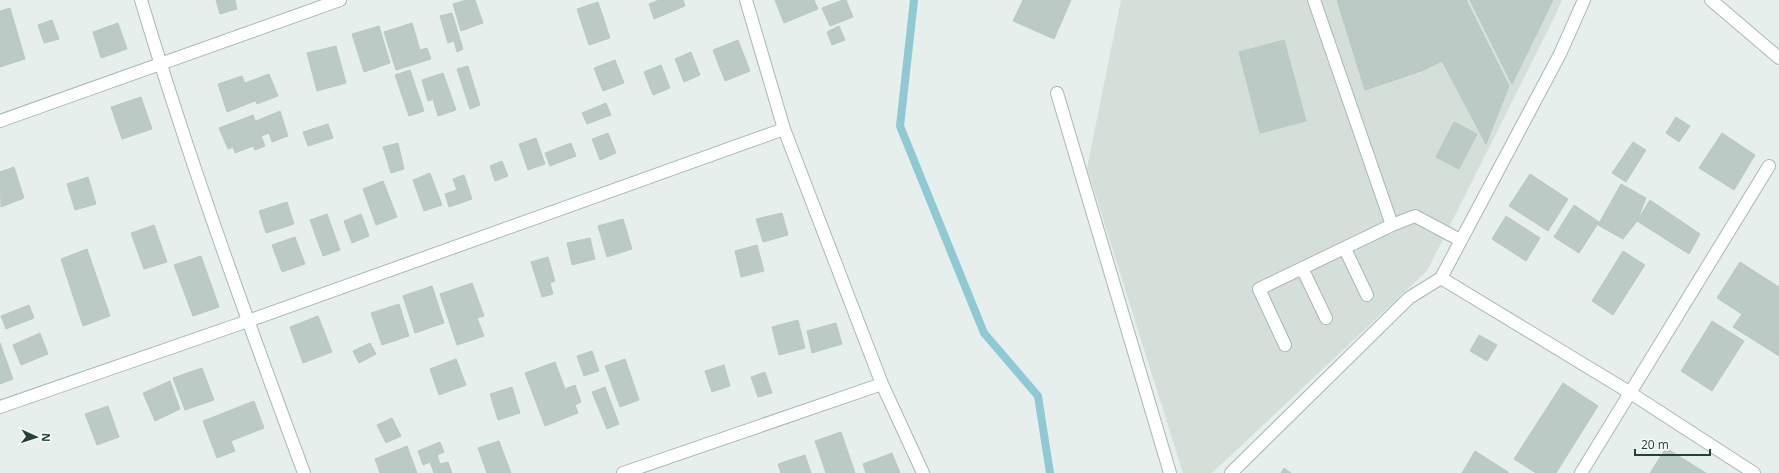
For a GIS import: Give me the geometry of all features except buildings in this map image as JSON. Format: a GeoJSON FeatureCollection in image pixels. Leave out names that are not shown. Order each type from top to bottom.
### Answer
{"type":"FeatureCollection","features":[{"type":"Feature","properties":{"kind":"street"},"geometry":{"type":"LineString","coordinates":[[142,0],[160,64],[248,321],[304,473]]}},
{"type":"Feature","properties":{"kind":"street"},"geometry":{"type":"LineString","coordinates":[[0,121],[340,0]]}},
{"type":"Feature","properties":{"kind":"street"},"geometry":{"type":"LineString","coordinates":[[746,0],[784,129],[882,384],[922,473]]}},
{"type":"Feature","properties":{"kind":"street"},"geometry":{"type":"LineString","coordinates":[[1314,0],[1392,225]]}},
{"type":"Feature","properties":{"kind":"street"},"geometry":{"type":"LineString","coordinates":[[1230,473],[1409,298],[1441,278],[1560,54],[1584,0]]}},
{"type":"Feature","properties":{"kind":"street"},"geometry":{"type":"LineString","coordinates":[[1711,0],[1779,58]]}},
{"type":"Feature","properties":{"kind":"street"},"geometry":{"type":"LineString","coordinates":[[1056,93],[1170,473]]}},
{"type":"Feature","properties":{"kind":"street"},"geometry":{"type":"LineString","coordinates":[[0,407],[248,321],[784,129]]}},
{"type":"Feature","properties":{"kind":"street"},"geometry":{"type":"LineString","coordinates":[[1581,473],[1769,166]]}},
{"type":"Feature","properties":{"kind":"street"},"geometry":{"type":"LineString","coordinates":[[1285,346],[1259,289],[1392,225],[1415,216],[1460,240]]}},
{"type":"Feature","properties":{"kind":"street"},"geometry":{"type":"LineString","coordinates":[[1345,248],[1367,294]]}},
{"type":"Feature","properties":{"kind":"street"},"geometry":{"type":"LineString","coordinates":[[1302,268],[1326,318]]}},
{"type":"Feature","properties":{"kind":"street"},"geometry":{"type":"LineString","coordinates":[[1441,278],[1630,392],[1754,473]]}},
{"type":"Feature","properties":{"kind":"street"},"geometry":{"type":"LineString","coordinates":[[623,473],[882,384]]}},
{"type":"Feature","properties":{"kind":"shaded area"},"geometry":{"type":"Polygon","coordinates":[[[1121,0],[1562,0],[1427,271],[1212,473],[1183,473],[1087,168],[1121,0]]]}},
{"type":"Feature","properties":{"kind":"waterway"},"geometry":{"type":"LineString","coordinates":[[914,0],[900,126],[984,333],[1038,396],[1050,473]]}}]}
